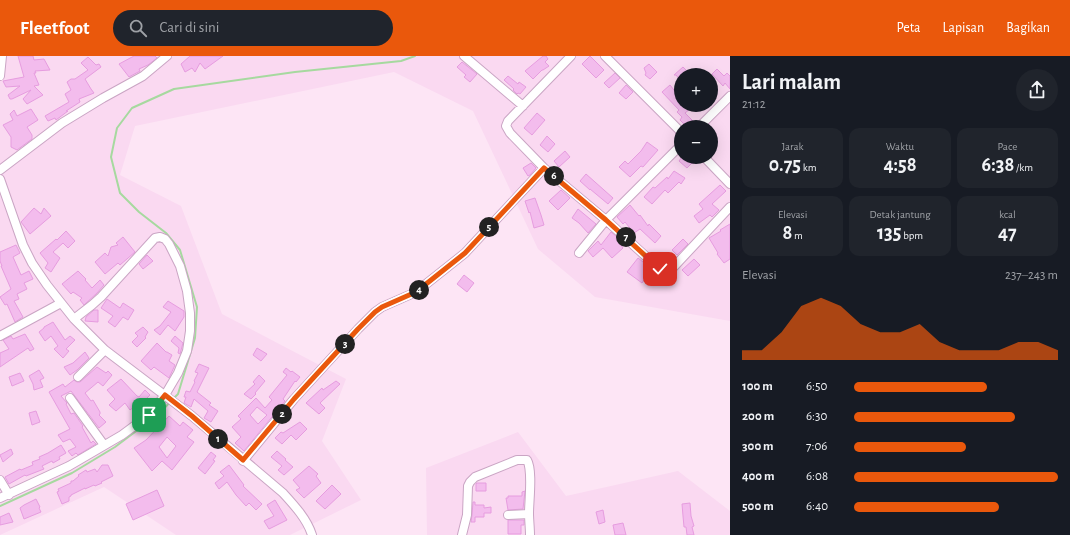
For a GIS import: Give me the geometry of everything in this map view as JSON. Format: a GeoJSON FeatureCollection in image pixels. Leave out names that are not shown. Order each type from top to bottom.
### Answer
{"type":"FeatureCollection","features":[{"type":"Feature","properties":{"kind":"street"},"geometry":{"type":"LineString","coordinates":[[0,76],[2,56]]}},
{"type":"Feature","properties":{"kind":"street"},"geometry":{"type":"LineString","coordinates":[[464,56],[523,106]]}},
{"type":"Feature","properties":{"kind":"street"},"geometry":{"type":"LineString","coordinates":[[571,56],[508,121],[506,126],[510,133],[544,168],[606,220],[664,273],[669,272],[730,207]]}},
{"type":"Feature","properties":{"kind":"street"},"geometry":{"type":"LineString","coordinates":[[605,56],[674,125]]}},
{"type":"Feature","properties":{"kind":"street"},"geometry":{"type":"LineString","coordinates":[[0,170],[62,124],[103,98],[143,76],[163,58]]}},
{"type":"Feature","properties":{"kind":"street"},"geometry":{"type":"LineString","coordinates":[[706,120],[730,96]]}},
{"type":"Feature","properties":{"kind":"street"},"geometry":{"type":"LineString","coordinates":[[579,253],[606,220],[674,152]]}},
{"type":"Feature","properties":{"kind":"street"},"geometry":{"type":"LineString","coordinates":[[711,164],[730,184]]}},
{"type":"Feature","properties":{"kind":"street"},"geometry":{"type":"LineString","coordinates":[[243,460],[294,399],[375,312],[382,307],[416,292],[465,253],[544,168]]}},
{"type":"Feature","properties":{"kind":"street"},"geometry":{"type":"LineString","coordinates":[[0,179],[23,245],[32,263],[74,319],[105,350],[165,395],[282,493],[303,518],[312,535]]}},
{"type":"Feature","properties":{"kind":"street"},"geometry":{"type":"LineString","coordinates":[[0,498],[68,466],[122,435],[149,415],[165,395],[178,373],[186,351],[190,331],[190,313],[187,291],[180,266],[165,239],[160,237],[155,238],[92,305],[74,319]]}},
{"type":"Feature","properties":{"kind":"street"},"geometry":{"type":"LineString","coordinates":[[0,336],[61,303]]}},
{"type":"Feature","properties":{"kind":"street"},"geometry":{"type":"LineString","coordinates":[[78,377],[105,350]]}},
{"type":"Feature","properties":{"kind":"street"},"geometry":{"type":"LineString","coordinates":[[70,398],[104,445]]}},
{"type":"Feature","properties":{"kind":"street"},"geometry":{"type":"LineString","coordinates":[[462,535],[467,516],[468,486],[470,482],[475,477],[517,460],[527,460],[529,464],[530,535]]}},
{"type":"Feature","properties":{"kind":"street"},"geometry":{"type":"LineString","coordinates":[[0,480],[9,495]]}},
{"type":"Feature","properties":{"kind":"street"},"geometry":{"type":"LineString","coordinates":[[508,515],[529,514]]}},
{"type":"Feature","properties":{"kind":"shaded area"},"geometry":{"type":"Polygon","coordinates":[[[0,56],[730,56],[730,321],[595,297],[538,249],[473,111],[394,72],[135,126],[120,175],[181,206],[222,314],[346,379],[322,441],[361,500],[290,535],[176,535],[104,487],[0,535],[0,56]]]}},
{"type":"Feature","properties":{"kind":"shaded area"},"geometry":{"type":"Polygon","coordinates":[[[518,432],[566,496],[678,471],[730,511],[730,535],[427,535],[426,468],[518,432]]]}},
{"type":"Feature","properties":{"kind":"building"},"geometry":{"type":"Polygon","coordinates":[[[18,56],[33,56],[34,60],[44,59],[50,70],[35,71],[36,73],[34,73],[39,85],[34,86],[43,95],[27,104],[23,99],[31,90],[10,99],[8,95],[20,86],[6,87],[3,81],[24,77],[18,56]]]}},
{"type":"Feature","properties":{"kind":"building"},"geometry":{"type":"Polygon","coordinates":[[[134,56],[155,56],[157,58],[148,65],[139,69],[140,71],[129,77],[119,64],[134,56]]]}},
{"type":"Feature","properties":{"kind":"building"},"geometry":{"type":"Polygon","coordinates":[[[190,56],[223,56],[205,69],[200,63],[195,72],[192,68],[185,72],[181,64],[190,56]]]}},
{"type":"Feature","properties":{"kind":"building"},"geometry":{"type":"Polygon","coordinates":[[[543,56],[546,56],[548,59],[545,62],[549,66],[542,70],[533,79],[525,71],[543,56]]]}},
{"type":"Feature","properties":{"kind":"building"},"geometry":{"type":"Polygon","coordinates":[[[590,56],[604,70],[596,78],[582,64],[590,56]]]}},
{"type":"Feature","properties":{"kind":"building"},"geometry":{"type":"Polygon","coordinates":[[[88,57],[96,65],[99,64],[101,67],[85,79],[94,93],[79,99],[80,102],[56,120],[55,118],[48,121],[45,116],[69,102],[65,94],[71,90],[67,82],[71,79],[75,79],[88,70],[81,63],[88,57]]]}},
{"type":"Feature","properties":{"kind":"building"},"geometry":{"type":"Polygon","coordinates":[[[462,62],[477,74],[470,82],[464,77],[466,75],[457,67],[462,62]]]}},
{"type":"Feature","properties":{"kind":"building"},"geometry":{"type":"Polygon","coordinates":[[[649,64],[657,72],[650,79],[645,75],[646,73],[644,68],[649,64]]]}},
{"type":"Feature","properties":{"kind":"building"},"geometry":{"type":"Polygon","coordinates":[[[718,70],[724,76],[727,73],[730,76],[730,89],[725,83],[723,86],[718,81],[718,70]]]}},
{"type":"Feature","properties":{"kind":"building"},"geometry":{"type":"Polygon","coordinates":[[[615,73],[620,78],[609,88],[604,83],[615,73]]]}},
{"type":"Feature","properties":{"kind":"building"},"geometry":{"type":"Polygon","coordinates":[[[508,76],[518,84],[519,82],[526,87],[520,94],[517,94],[513,90],[514,89],[504,80],[508,76]]]}},
{"type":"Feature","properties":{"kind":"building"},"geometry":{"type":"Polygon","coordinates":[[[626,85],[633,92],[626,99],[619,93],[626,85]]]}},
{"type":"Feature","properties":{"kind":"building"},"geometry":{"type":"Polygon","coordinates":[[[670,85],[674,90],[674,105],[662,92],[670,85]]]}},
{"type":"Feature","properties":{"kind":"building"},"geometry":{"type":"Polygon","coordinates":[[[31,109],[38,120],[27,127],[32,135],[32,139],[17,150],[11,147],[11,137],[3,125],[13,120],[10,114],[14,110],[17,116],[31,109]]]}},
{"type":"Feature","properties":{"kind":"building"},"geometry":{"type":"Polygon","coordinates":[[[677,112],[686,112],[685,113],[692,120],[680,120],[682,117],[677,112]]]}},
{"type":"Feature","properties":{"kind":"building"},"geometry":{"type":"Polygon","coordinates":[[[537,113],[545,120],[532,135],[524,128],[537,113]]]}},
{"type":"Feature","properties":{"kind":"building"},"geometry":{"type":"Polygon","coordinates":[[[547,136],[555,144],[548,152],[540,145],[547,136]]]}},
{"type":"Feature","properties":{"kind":"building"},"geometry":{"type":"Polygon","coordinates":[[[647,142],[658,150],[643,167],[641,166],[630,177],[619,167],[625,161],[628,164],[641,151],[647,142]]]}},
{"type":"Feature","properties":{"kind":"building"},"geometry":{"type":"Polygon","coordinates":[[[565,151],[570,157],[559,167],[554,161],[565,151]]]}},
{"type":"Feature","properties":{"kind":"building"},"geometry":{"type":"Polygon","coordinates":[[[531,163],[536,168],[528,176],[523,168],[531,163]]]}},
{"type":"Feature","properties":{"kind":"building"},"geometry":{"type":"Polygon","coordinates":[[[682,164],[691,164],[687,168],[682,164]]]}},
{"type":"Feature","properties":{"kind":"building"},"geometry":{"type":"Polygon","coordinates":[[[674,171],[685,178],[681,184],[679,182],[668,193],[665,190],[652,204],[644,197],[653,187],[655,188],[667,177],[668,179],[674,171]]]}},
{"type":"Feature","properties":{"kind":"building"},"geometry":{"type":"Polygon","coordinates":[[[586,174],[613,198],[608,204],[580,181],[586,174]]]}},
{"type":"Feature","properties":{"kind":"building"},"geometry":{"type":"Polygon","coordinates":[[[720,185],[726,191],[712,204],[719,210],[712,217],[710,215],[699,223],[694,216],[703,209],[699,204],[720,185]]]}},
{"type":"Feature","properties":{"kind":"building"},"geometry":{"type":"Polygon","coordinates":[[[561,190],[570,198],[558,210],[549,201],[561,190]]]}},
{"type":"Feature","properties":{"kind":"building"},"geometry":{"type":"Polygon","coordinates":[[[535,198],[544,225],[534,228],[530,212],[529,213],[525,201],[535,198]]]}},
{"type":"Feature","properties":{"kind":"building"},"geometry":{"type":"Polygon","coordinates":[[[630,205],[648,226],[649,224],[661,236],[655,243],[640,229],[634,233],[625,222],[623,224],[617,217],[630,205]]]}},
{"type":"Feature","properties":{"kind":"building"},"geometry":{"type":"Polygon","coordinates":[[[34,208],[41,214],[44,208],[51,216],[30,234],[21,222],[34,208]]]}},
{"type":"Feature","properties":{"kind":"building"},"geometry":{"type":"Polygon","coordinates":[[[578,209],[596,224],[588,233],[572,218],[578,209]]]}},
{"type":"Feature","properties":{"kind":"building"},"geometry":{"type":"Polygon","coordinates":[[[730,224],[730,259],[724,263],[717,254],[718,253],[709,238],[730,224]]]}},
{"type":"Feature","properties":{"kind":"building"},"geometry":{"type":"Polygon","coordinates":[[[66,231],[75,241],[68,248],[63,243],[53,252],[60,258],[51,272],[45,268],[48,263],[40,253],[66,231]]]}},
{"type":"Feature","properties":{"kind":"building"},"geometry":{"type":"Polygon","coordinates":[[[611,232],[617,237],[616,239],[623,248],[612,258],[603,248],[593,257],[588,251],[598,241],[601,245],[611,232]]]}},
{"type":"Feature","properties":{"kind":"building"},"geometry":{"type":"Polygon","coordinates":[[[123,237],[135,252],[120,265],[118,263],[105,274],[95,262],[105,253],[108,256],[111,247],[118,245],[116,243],[123,237]]]}},
{"type":"Feature","properties":{"kind":"building"},"geometry":{"type":"Polygon","coordinates":[[[683,239],[688,244],[677,255],[672,250],[683,239]]]}},
{"type":"Feature","properties":{"kind":"building"},"geometry":{"type":"Polygon","coordinates":[[[16,245],[20,253],[13,257],[21,275],[29,271],[33,279],[24,283],[27,289],[17,294],[19,299],[14,301],[23,317],[15,322],[7,304],[5,305],[0,297],[11,289],[1,266],[0,252],[16,245]]]}},
{"type":"Feature","properties":{"kind":"building"},"geometry":{"type":"Polygon","coordinates":[[[147,255],[153,261],[143,269],[139,264],[147,255]]]}},
{"type":"Feature","properties":{"kind":"building"},"geometry":{"type":"Polygon","coordinates":[[[638,258],[652,269],[642,283],[627,272],[638,258]]]}},
{"type":"Feature","properties":{"kind":"building"},"geometry":{"type":"Polygon","coordinates":[[[694,259],[700,265],[688,276],[682,270],[694,259]]]}},
{"type":"Feature","properties":{"kind":"building"},"geometry":{"type":"Polygon","coordinates":[[[78,271],[92,288],[100,280],[104,285],[84,305],[80,300],[82,298],[73,292],[71,294],[62,284],[78,271]]]}},
{"type":"Feature","properties":{"kind":"building"},"geometry":{"type":"Polygon","coordinates":[[[464,275],[474,283],[467,292],[457,284],[464,275]]]}},
{"type":"Feature","properties":{"kind":"building"},"geometry":{"type":"Polygon","coordinates":[[[107,299],[120,308],[123,303],[134,310],[128,320],[123,317],[115,327],[108,322],[113,316],[101,308],[107,299]]]}},
{"type":"Feature","properties":{"kind":"building"},"geometry":{"type":"Polygon","coordinates":[[[168,301],[184,311],[184,317],[175,331],[168,325],[160,335],[154,330],[160,326],[171,312],[163,307],[168,301]]]}},
{"type":"Feature","properties":{"kind":"building"},"geometry":{"type":"Polygon","coordinates":[[[94,310],[98,310],[98,322],[85,321],[86,317],[94,310]]]}},
{"type":"Feature","properties":{"kind":"building"},"geometry":{"type":"Polygon","coordinates":[[[53,322],[65,340],[70,336],[75,340],[66,349],[69,351],[63,358],[54,349],[58,346],[51,336],[45,341],[39,332],[53,322]]]}},
{"type":"Feature","properties":{"kind":"building"},"geometry":{"type":"Polygon","coordinates":[[[143,327],[148,332],[145,337],[146,338],[137,347],[132,342],[138,336],[135,333],[143,327]]]}},
{"type":"Feature","properties":{"kind":"building"},"geometry":{"type":"Polygon","coordinates":[[[25,334],[34,349],[30,351],[28,348],[0,367],[0,353],[9,349],[3,340],[11,336],[13,339],[25,334]]]}},
{"type":"Feature","properties":{"kind":"building"},"geometry":{"type":"Polygon","coordinates":[[[175,336],[183,343],[180,354],[178,353],[179,348],[171,341],[175,336]]]}},
{"type":"Feature","properties":{"kind":"building"},"geometry":{"type":"Polygon","coordinates":[[[157,343],[166,352],[172,355],[169,361],[175,365],[169,378],[154,367],[151,370],[141,361],[157,343]]]}},
{"type":"Feature","properties":{"kind":"building"},"geometry":{"type":"Polygon","coordinates":[[[257,348],[267,354],[261,361],[253,355],[257,348]]]}},
{"type":"Feature","properties":{"kind":"building"},"geometry":{"type":"Polygon","coordinates":[[[85,352],[89,358],[70,375],[64,367],[73,363],[85,352]]]}},
{"type":"Feature","properties":{"kind":"building"},"geometry":{"type":"Polygon","coordinates":[[[199,364],[209,368],[197,392],[211,403],[209,405],[218,411],[211,422],[204,418],[208,411],[194,399],[191,407],[184,403],[186,391],[190,392],[195,382],[194,381],[198,373],[195,372],[199,364]]]}},
{"type":"Feature","properties":{"kind":"building"},"geometry":{"type":"Polygon","coordinates":[[[97,367],[106,373],[108,371],[112,375],[103,386],[98,382],[85,393],[91,401],[93,400],[100,412],[99,415],[106,422],[99,428],[71,391],[61,396],[67,403],[66,404],[71,414],[74,413],[83,426],[82,427],[91,443],[93,441],[96,444],[78,455],[76,453],[72,456],[68,451],[76,447],[70,439],[63,442],[58,435],[70,429],[49,392],[63,384],[65,387],[74,380],[80,382],[97,367]]]}},
{"type":"Feature","properties":{"kind":"building"},"geometry":{"type":"Polygon","coordinates":[[[286,368],[300,377],[296,382],[295,381],[283,399],[285,401],[244,451],[235,443],[241,437],[232,427],[241,419],[238,416],[256,398],[265,408],[272,400],[269,397],[287,375],[283,372],[286,368]],[[257,407],[250,415],[258,424],[267,415],[257,407]]]}},
{"type":"Feature","properties":{"kind":"building"},"geometry":{"type":"Polygon","coordinates":[[[39,370],[44,378],[40,380],[43,387],[34,390],[29,376],[39,370]]]}},
{"type":"Feature","properties":{"kind":"building"},"geometry":{"type":"Polygon","coordinates":[[[20,373],[24,381],[12,386],[9,377],[20,373]]]}},
{"type":"Feature","properties":{"kind":"building"},"geometry":{"type":"Polygon","coordinates":[[[259,375],[265,381],[251,399],[244,394],[255,384],[253,382],[259,375]]]}},
{"type":"Feature","properties":{"kind":"building"},"geometry":{"type":"Polygon","coordinates":[[[121,379],[137,396],[139,397],[145,390],[150,395],[145,400],[152,403],[143,412],[140,412],[134,407],[130,410],[125,403],[116,411],[109,405],[115,399],[107,390],[121,379]]]}},
{"type":"Feature","properties":{"kind":"building"},"geometry":{"type":"Polygon","coordinates":[[[336,381],[340,384],[320,403],[325,408],[319,414],[306,403],[322,388],[323,390],[336,381]]]}},
{"type":"Feature","properties":{"kind":"building"},"geometry":{"type":"Polygon","coordinates":[[[36,411],[40,422],[32,425],[29,413],[36,411]]]}},
{"type":"Feature","properties":{"kind":"building"},"geometry":{"type":"Polygon","coordinates":[[[169,416],[180,426],[183,422],[193,430],[187,437],[194,442],[172,470],[162,461],[152,471],[134,448],[146,440],[169,416]],[[167,437],[159,447],[167,458],[176,446],[167,437]]]}},
{"type":"Feature","properties":{"kind":"building"},"geometry":{"type":"Polygon","coordinates":[[[300,422],[307,429],[296,440],[291,435],[282,444],[275,438],[281,432],[283,433],[300,422]]]}},
{"type":"Feature","properties":{"kind":"building"},"geometry":{"type":"Polygon","coordinates":[[[61,445],[66,453],[59,457],[60,459],[42,466],[44,469],[26,476],[25,475],[9,484],[5,477],[20,469],[21,470],[33,465],[32,462],[40,459],[39,457],[61,445]]]}},
{"type":"Feature","properties":{"kind":"building"},"geometry":{"type":"Polygon","coordinates":[[[11,449],[13,454],[3,462],[0,455],[11,449]]]}},
{"type":"Feature","properties":{"kind":"building"},"geometry":{"type":"Polygon","coordinates":[[[277,451],[293,467],[284,475],[278,470],[282,466],[271,457],[277,451]]]}},
{"type":"Feature","properties":{"kind":"building"},"geometry":{"type":"Polygon","coordinates":[[[211,452],[216,456],[213,460],[215,461],[205,474],[198,468],[211,452]]]}},
{"type":"Feature","properties":{"kind":"building"},"geometry":{"type":"Polygon","coordinates":[[[102,465],[108,465],[113,476],[101,482],[102,483],[85,488],[71,495],[69,497],[69,501],[62,504],[57,492],[59,491],[58,489],[71,483],[71,481],[86,470],[87,472],[95,469],[97,472],[102,465]]]}},
{"type":"Feature","properties":{"kind":"building"},"geometry":{"type":"Polygon","coordinates":[[[229,465],[244,485],[243,486],[262,504],[256,510],[249,503],[246,506],[227,482],[219,489],[215,483],[224,476],[220,472],[229,465]]]}},
{"type":"Feature","properties":{"kind":"building"},"geometry":{"type":"Polygon","coordinates":[[[309,466],[318,474],[316,476],[321,483],[304,498],[296,490],[300,488],[293,480],[309,466]]]}},
{"type":"Feature","properties":{"kind":"building"},"geometry":{"type":"Polygon","coordinates":[[[477,483],[486,483],[486,491],[476,491],[477,483]]]}},
{"type":"Feature","properties":{"kind":"building"},"geometry":{"type":"Polygon","coordinates":[[[332,485],[341,494],[325,509],[316,501],[332,485]]]}},
{"type":"Feature","properties":{"kind":"building"},"geometry":{"type":"Polygon","coordinates":[[[157,490],[164,506],[133,520],[126,504],[157,490]]]}},
{"type":"Feature","properties":{"kind":"building"},"geometry":{"type":"Polygon","coordinates":[[[525,491],[523,509],[508,510],[506,498],[508,498],[508,496],[522,496],[522,492],[525,491]]]}},
{"type":"Feature","properties":{"kind":"building"},"geometry":{"type":"Polygon","coordinates":[[[36,499],[41,512],[24,519],[20,508],[36,499]]]}},
{"type":"Feature","properties":{"kind":"building"},"geometry":{"type":"Polygon","coordinates":[[[275,500],[287,520],[269,529],[264,521],[274,516],[267,505],[275,500]]]}},
{"type":"Feature","properties":{"kind":"building"},"geometry":{"type":"Polygon","coordinates":[[[473,502],[475,502],[475,505],[484,505],[484,508],[491,507],[491,513],[484,513],[484,517],[475,517],[475,522],[471,522],[473,502]]]}},
{"type":"Feature","properties":{"kind":"building"},"geometry":{"type":"Polygon","coordinates":[[[690,503],[694,535],[687,535],[686,527],[684,527],[682,504],[690,503]]]}},
{"type":"Feature","properties":{"kind":"building"},"geometry":{"type":"Polygon","coordinates":[[[603,510],[605,522],[599,524],[596,512],[603,510]]]}},
{"type":"Feature","properties":{"kind":"building"},"geometry":{"type":"Polygon","coordinates":[[[9,513],[13,522],[0,525],[0,517],[9,513]]]}},
{"type":"Feature","properties":{"kind":"building"},"geometry":{"type":"Polygon","coordinates":[[[508,520],[524,520],[524,525],[521,525],[521,534],[508,534],[508,520]]]}},
{"type":"Feature","properties":{"kind":"building"},"geometry":{"type":"Polygon","coordinates":[[[623,523],[626,535],[615,535],[613,525],[623,523]]]}},
{"type":"Feature","properties":{"kind":"waterway"},"geometry":{"type":"LineString","coordinates":[[173,399],[178,394],[195,338],[197,307],[180,250],[166,233],[139,212],[120,193],[111,157],[117,128],[132,108],[174,89],[295,72],[401,61],[415,56]]}},
{"type":"Feature","properties":{"kind":"waterway"},"geometry":{"type":"LineString","coordinates":[[0,506],[72,473],[115,447],[159,414],[170,402]]}},
{"type":"Feature","properties":{"kind":"route"},"geometry":{"type":"LineString","coordinates":[[149,415],[165,395],[243,460],[294,399],[375,312],[382,307],[416,292],[465,253],[544,168],[606,220],[660,269]]}}]}
